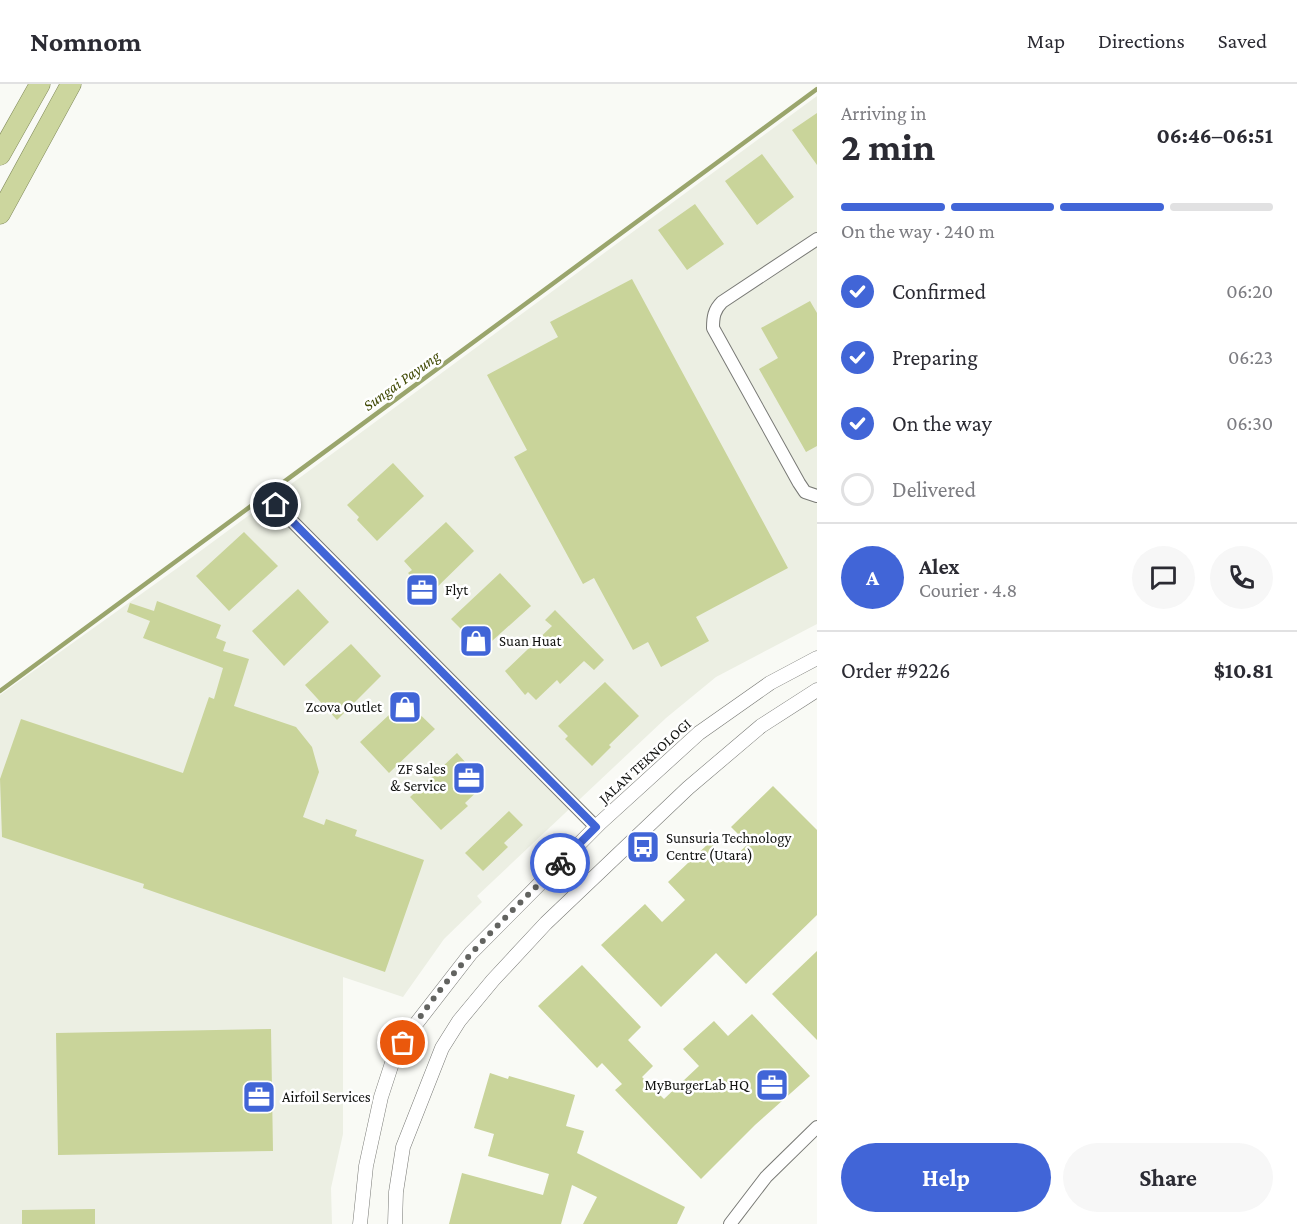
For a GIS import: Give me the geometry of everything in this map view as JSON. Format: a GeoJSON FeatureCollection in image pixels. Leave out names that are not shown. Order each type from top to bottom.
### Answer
{"type":"FeatureCollection","features":[{"type":"Feature","properties":{"kind":"highway"},"geometry":{"type":"LineString","coordinates":[[0,155],[40,84]]}},
{"type":"Feature","properties":{"kind":"highway"},"geometry":{"type":"LineString","coordinates":[[0,214],[70,84]]}},
{"type":"Feature","properties":{"kind":"street"},"geometry":{"type":"LineString","coordinates":[[817,239],[722,302],[716,309],[713,328],[799,483],[805,492],[817,496]]}},
{"type":"Feature","properties":{"kind":"street"},"geometry":{"type":"LineString","coordinates":[[276,505],[596,827]]}},
{"type":"Feature","properties":{"kind":"street","name":"JALAN TEKNOLOGI"},"geometry":{"type":"LineString","coordinates":[[360,1224],[366,1166],[381,1097],[394,1057],[412,1029],[471,953],[596,827],[699,733],[770,683],[817,658]]}},
{"type":"Feature","properties":{"kind":"street"},"geometry":{"type":"LineString","coordinates":[[395,1224],[396,1192],[403,1147],[418,1103],[442,1048],[459,1021],[546,923],[688,788],[761,726],[814,693]]}},
{"type":"Feature","properties":{"kind":"street"},"geometry":{"type":"LineString","coordinates":[[730,1224],[766,1177],[817,1126]]}},
{"type":"Feature","properties":{"kind":"shaded area"},"geometry":{"type":"Polygon","coordinates":[[[817,96],[817,624],[716,677],[666,718],[477,896],[482,902],[444,939],[403,997],[343,977],[343,1134],[331,1188],[332,1224],[0,1224],[0,695],[176,569],[817,96]]]}},
{"type":"Feature","properties":{"kind":"building"},"geometry":{"type":"Polygon","coordinates":[[[817,113],[817,165],[792,130],[817,113]]]}},
{"type":"Feature","properties":{"kind":"building"},"geometry":{"type":"Polygon","coordinates":[[[762,154],[794,197],[757,225],[725,181],[762,154]]]}},
{"type":"Feature","properties":{"kind":"building"},"geometry":{"type":"Polygon","coordinates":[[[695,204],[724,244],[687,270],[658,230],[695,204]]]}},
{"type":"Feature","properties":{"kind":"building"},"geometry":{"type":"Polygon","coordinates":[[[632,279],[788,568],[696,617],[709,641],[661,667],[648,642],[633,650],[594,578],[583,584],[514,457],[527,450],[487,375],[558,337],[550,322],[632,279]]]}},
{"type":"Feature","properties":{"kind":"building"},"geometry":{"type":"Polygon","coordinates":[[[810,301],[817,313],[817,446],[806,452],[759,369],[778,358],[761,328],[810,301]]]}},
{"type":"Feature","properties":{"kind":"building"},"geometry":{"type":"Polygon","coordinates":[[[393,463],[424,496],[377,541],[357,520],[359,517],[347,505],[393,463]]]}},
{"type":"Feature","properties":{"kind":"building"},"geometry":{"type":"Polygon","coordinates":[[[446,522],[474,551],[429,595],[408,573],[412,570],[404,561],[446,522]]]}},
{"type":"Feature","properties":{"kind":"building"},"geometry":{"type":"Polygon","coordinates":[[[244,532],[278,566],[229,611],[196,576],[244,532]]]}},
{"type":"Feature","properties":{"kind":"building"},"geometry":{"type":"Polygon","coordinates":[[[500,573],[531,606],[482,650],[451,619],[500,573]]]}},
{"type":"Feature","properties":{"kind":"building"},"geometry":{"type":"Polygon","coordinates":[[[298,589],[329,622],[284,666],[252,631],[298,589]]]}},
{"type":"Feature","properties":{"kind":"building"},"geometry":{"type":"Polygon","coordinates":[[[157,601],[221,625],[216,638],[226,642],[223,651],[249,659],[234,706],[296,727],[312,747],[319,772],[303,817],[324,825],[326,819],[357,830],[355,836],[424,860],[385,972],[143,888],[144,884],[2,837],[0,779],[21,719],[183,773],[209,697],[214,699],[223,668],[143,638],[150,621],[127,612],[130,603],[154,611],[157,601]]]}},
{"type":"Feature","properties":{"kind":"building"},"geometry":{"type":"Polygon","coordinates":[[[555,610],[604,660],[594,670],[584,661],[560,684],[557,680],[536,700],[528,692],[525,695],[505,671],[552,626],[545,620],[555,610]]]}},
{"type":"Feature","properties":{"kind":"building"},"geometry":{"type":"Polygon","coordinates":[[[351,644],[381,676],[337,720],[305,685],[351,644]]]}},
{"type":"Feature","properties":{"kind":"building"},"geometry":{"type":"Polygon","coordinates":[[[605,682],[639,716],[609,745],[611,747],[592,766],[565,739],[568,736],[558,726],[605,682]]]}},
{"type":"Feature","properties":{"kind":"building"},"geometry":{"type":"Polygon","coordinates":[[[405,700],[435,729],[389,773],[360,742],[405,700]]]}},
{"type":"Feature","properties":{"kind":"building"},"geometry":{"type":"Polygon","coordinates":[[[457,753],[485,784],[465,803],[468,806],[441,830],[410,797],[457,753]]]}},
{"type":"Feature","properties":{"kind":"building"},"geometry":{"type":"Polygon","coordinates":[[[773,786],[817,830],[817,915],[746,984],[716,953],[661,1007],[601,945],[645,904],[662,922],[685,900],[668,882],[710,842],[729,862],[748,844],[731,827],[773,786]]]}},
{"type":"Feature","properties":{"kind":"building"},"geometry":{"type":"Polygon","coordinates":[[[509,811],[523,825],[504,843],[508,847],[483,871],[465,853],[509,811]]]}},
{"type":"Feature","properties":{"kind":"building"},"geometry":{"type":"Polygon","coordinates":[[[817,951],[817,1040],[772,994],[817,951]]]}},
{"type":"Feature","properties":{"kind":"building"},"geometry":{"type":"Polygon","coordinates":[[[582,965],[641,1027],[628,1040],[653,1066],[642,1077],[664,1099],[699,1066],[683,1049],[714,1021],[728,1036],[752,1014],[810,1076],[755,1125],[701,1179],[615,1090],[622,1084],[602,1063],[597,1068],[538,1006],[582,965]]]}},
{"type":"Feature","properties":{"kind":"building"},"geometry":{"type":"Polygon","coordinates":[[[271,1029],[273,1151],[58,1155],[56,1033],[271,1029]]]}},
{"type":"Feature","properties":{"kind":"building"},"geometry":{"type":"Polygon","coordinates":[[[490,1073],[508,1079],[509,1076],[575,1095],[566,1126],[584,1131],[577,1153],[685,1207],[677,1224],[583,1224],[597,1197],[572,1185],[561,1224],[449,1224],[462,1173],[543,1195],[549,1174],[488,1156],[494,1134],[474,1128],[490,1073]]]}},
{"type":"Feature","properties":{"kind":"building"},"geometry":{"type":"Polygon","coordinates":[[[95,1209],[95,1224],[22,1224],[22,1210],[95,1209]]]}},
{"type":"Feature","properties":{"kind":"waterway","name":"Sungai Payung"},"geometry":{"type":"LineString","coordinates":[[0,691],[817,89]]}},
{"type":"Feature","properties":{"kind":"way so far"},"geometry":{"type":"LineString","coordinates":[[403,1043],[431,1002],[471,953],[560,863]]}},
{"type":"Feature","properties":{"kind":"place","name":"Flyt"},"geometry":{"type":"Point","coordinates":[422,590]}},
{"type":"Feature","properties":{"kind":"place","name":"Suan Huat"},"geometry":{"type":"Point","coordinates":[476,641]}},
{"type":"Feature","properties":{"kind":"place","name":"Zcova Outlet"},"geometry":{"type":"Point","coordinates":[405,707]}},
{"type":"Feature","properties":{"kind":"place","name":"ZF Sales & Service"},"geometry":{"type":"Point","coordinates":[469,778]}},
{"type":"Feature","properties":{"kind":"place","name":"Sunsuria Technology Centre (Utara)"},"geometry":{"type":"Point","coordinates":[643,847]}},
{"type":"Feature","properties":{"kind":"place","name":"MyBurgerLab HQ"},"geometry":{"type":"Point","coordinates":[772,1085]}},
{"type":"Feature","properties":{"kind":"place","name":"Airfoil Services"},"geometry":{"type":"Point","coordinates":[259,1097]}},
{"type":"Feature","properties":{"kind":"route"},"geometry":{"type":"LineString","coordinates":[[276,505],[596,827],[560,863]]}}]}
